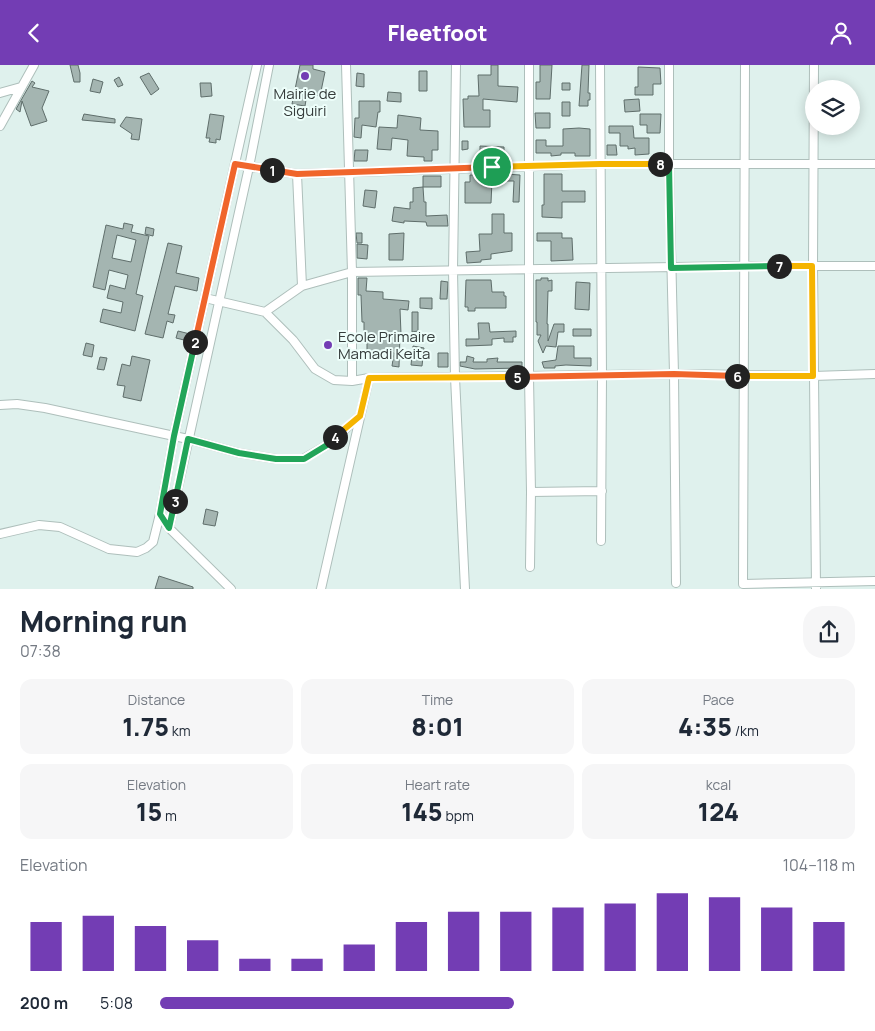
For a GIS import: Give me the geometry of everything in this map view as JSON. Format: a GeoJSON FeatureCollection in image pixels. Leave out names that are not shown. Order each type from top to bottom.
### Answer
{"type":"FeatureCollection","features":[{"type":"Feature","properties":{"kind":"street"},"geometry":{"type":"LineString","coordinates":[[0,126],[34,65]]}},
{"type":"Feature","properties":{"kind":"street"},"geometry":{"type":"LineString","coordinates":[[0,534],[39,525],[60,527],[109,549],[137,552],[153,542],[174,436],[257,65]]}},
{"type":"Feature","properties":{"kind":"street"},"geometry":{"type":"LineString","coordinates":[[169,528],[249,167],[269,65]]}},
{"type":"Feature","properties":{"kind":"street"},"geometry":{"type":"LineString","coordinates":[[346,65],[352,272],[352,381]]}},
{"type":"Feature","properties":{"kind":"street"},"geometry":{"type":"LineString","coordinates":[[456,65],[453,270],[455,377],[465,589]]}},
{"type":"Feature","properties":{"kind":"street"},"geometry":{"type":"LineString","coordinates":[[529,65],[530,567]]}},
{"type":"Feature","properties":{"kind":"street"},"geometry":{"type":"LineString","coordinates":[[600,65],[602,268],[601,541]]}},
{"type":"Feature","properties":{"kind":"street"},"geometry":{"type":"LineString","coordinates":[[669,65],[676,583]]}},
{"type":"Feature","properties":{"kind":"street"},"geometry":{"type":"LineString","coordinates":[[745,65],[743,165],[743,584],[816,585],[875,581]]}},
{"type":"Feature","properties":{"kind":"street"},"geometry":{"type":"LineString","coordinates":[[814,65],[812,266],[816,585]]}},
{"type":"Feature","properties":{"kind":"street"},"geometry":{"type":"LineString","coordinates":[[0,93],[21,87]]}},
{"type":"Feature","properties":{"kind":"street"},"geometry":{"type":"LineString","coordinates":[[235,164],[297,174],[600,164],[875,164]]}},
{"type":"Feature","properties":{"kind":"street"},"geometry":{"type":"LineString","coordinates":[[297,174],[302,287]]}},
{"type":"Feature","properties":{"kind":"street"},"geometry":{"type":"LineString","coordinates":[[265,312],[302,287],[352,272],[743,266],[875,266]]}},
{"type":"Feature","properties":{"kind":"street"},"geometry":{"type":"LineString","coordinates":[[205,298],[265,312],[293,340],[315,369],[334,380],[674,374],[744,376],[875,374]]}},
{"type":"Feature","properties":{"kind":"street"},"geometry":{"type":"LineString","coordinates":[[321,589],[369,378]]}},
{"type":"Feature","properties":{"kind":"street"},"geometry":{"type":"LineString","coordinates":[[0,405],[17,404],[45,408],[188,439],[239,453],[276,459],[304,459],[327,445],[360,416]]}},
{"type":"Feature","properties":{"kind":"street"},"geometry":{"type":"LineString","coordinates":[[531,493],[602,491]]}},
{"type":"Feature","properties":{"kind":"street"},"geometry":{"type":"LineString","coordinates":[[160,514],[169,528],[231,589]]}},
{"type":"Feature","properties":{"kind":"building"},"geometry":{"type":"Polygon","coordinates":[[[70,65],[78,65],[80,82],[74,82],[70,65]]]}},
{"type":"Feature","properties":{"kind":"building"},"geometry":{"type":"Polygon","coordinates":[[[300,65],[313,65],[313,69],[325,72],[320,96],[307,94],[305,106],[292,104],[300,65]]]}},
{"type":"Feature","properties":{"kind":"building"},"geometry":{"type":"Polygon","coordinates":[[[491,65],[498,65],[498,86],[518,87],[517,102],[483,99],[483,110],[490,110],[490,127],[464,127],[463,99],[468,99],[468,96],[479,96],[478,75],[491,75],[491,65]]]}},
{"type":"Feature","properties":{"kind":"building"},"geometry":{"type":"Polygon","coordinates":[[[540,65],[552,65],[550,99],[536,99],[536,82],[540,82],[540,65]]]}},
{"type":"Feature","properties":{"kind":"building"},"geometry":{"type":"Polygon","coordinates":[[[582,65],[589,65],[588,93],[590,93],[590,100],[588,100],[588,106],[579,106],[582,65]]]}},
{"type":"Feature","properties":{"kind":"building"},"geometry":{"type":"Polygon","coordinates":[[[638,67],[660,68],[661,84],[653,84],[653,95],[635,95],[635,87],[638,87],[638,67]]]}},
{"type":"Feature","properties":{"kind":"building"},"geometry":{"type":"Polygon","coordinates":[[[419,71],[427,71],[427,91],[419,91],[419,71]]]}},
{"type":"Feature","properties":{"kind":"building"},"geometry":{"type":"Polygon","coordinates":[[[149,73],[159,89],[151,95],[140,77],[149,73]]]}},
{"type":"Feature","properties":{"kind":"building"},"geometry":{"type":"Polygon","coordinates":[[[357,73],[364,74],[364,87],[356,86],[357,73]]]}},
{"type":"Feature","properties":{"kind":"building"},"geometry":{"type":"Polygon","coordinates":[[[119,77],[123,85],[118,87],[114,80],[119,77]]]}},
{"type":"Feature","properties":{"kind":"building"},"geometry":{"type":"Polygon","coordinates":[[[93,79],[103,82],[100,93],[90,91],[93,79]]]}},
{"type":"Feature","properties":{"kind":"building"},"geometry":{"type":"Polygon","coordinates":[[[32,81],[35,83],[32,87],[49,91],[42,108],[47,121],[31,126],[22,101],[20,112],[16,109],[32,81]]]}},
{"type":"Feature","properties":{"kind":"building"},"geometry":{"type":"Polygon","coordinates":[[[200,83],[211,83],[212,96],[201,97],[200,83]]]}},
{"type":"Feature","properties":{"kind":"building"},"geometry":{"type":"Polygon","coordinates":[[[562,83],[570,83],[570,90],[562,90],[562,83]]]}},
{"type":"Feature","properties":{"kind":"building"},"geometry":{"type":"Polygon","coordinates":[[[388,92],[401,93],[401,102],[387,101],[388,92]]]}},
{"type":"Feature","properties":{"kind":"building"},"geometry":{"type":"Polygon","coordinates":[[[639,99],[640,111],[625,112],[624,100],[639,99]]]}},
{"type":"Feature","properties":{"kind":"building"},"geometry":{"type":"Polygon","coordinates":[[[359,101],[380,101],[380,112],[378,112],[376,127],[362,125],[361,138],[354,137],[355,118],[359,118],[359,101]]]}},
{"type":"Feature","properties":{"kind":"building"},"geometry":{"type":"Polygon","coordinates":[[[562,102],[570,102],[570,116],[562,116],[562,102]]]}},
{"type":"Feature","properties":{"kind":"building"},"geometry":{"type":"Polygon","coordinates":[[[535,113],[550,113],[550,128],[536,128],[535,113]]]}},
{"type":"Feature","properties":{"kind":"building"},"geometry":{"type":"Polygon","coordinates":[[[84,114],[115,119],[115,123],[82,120],[84,114]]]}},
{"type":"Feature","properties":{"kind":"building"},"geometry":{"type":"Polygon","coordinates":[[[210,114],[224,116],[220,140],[216,139],[216,143],[209,142],[210,138],[206,138],[210,114]]]}},
{"type":"Feature","properties":{"kind":"building"},"geometry":{"type":"Polygon","coordinates":[[[640,114],[661,114],[660,133],[647,133],[647,125],[640,125],[640,114]]]}},
{"type":"Feature","properties":{"kind":"building"},"geometry":{"type":"Polygon","coordinates":[[[398,115],[421,118],[420,130],[438,131],[438,150],[432,150],[432,161],[424,161],[424,157],[407,156],[408,140],[392,138],[391,150],[377,149],[379,127],[397,128],[398,115]]]}},
{"type":"Feature","properties":{"kind":"building"},"geometry":{"type":"Polygon","coordinates":[[[126,117],[142,119],[139,140],[131,139],[132,134],[120,126],[126,117]]]}},
{"type":"Feature","properties":{"kind":"building"},"geometry":{"type":"Polygon","coordinates":[[[609,126],[633,126],[634,138],[649,138],[649,154],[635,155],[635,148],[628,149],[628,146],[620,146],[620,133],[609,133],[609,126]]]}},
{"type":"Feature","properties":{"kind":"building"},"geometry":{"type":"Polygon","coordinates":[[[563,129],[590,129],[590,156],[575,156],[575,153],[561,153],[561,155],[551,156],[551,153],[536,153],[536,140],[546,140],[546,146],[563,146],[563,129]]]}},
{"type":"Feature","properties":{"kind":"building"},"geometry":{"type":"Polygon","coordinates":[[[462,141],[468,141],[468,149],[462,150],[462,141]]]}},
{"type":"Feature","properties":{"kind":"building"},"geometry":{"type":"Polygon","coordinates":[[[607,145],[616,145],[617,155],[607,155],[607,145]]]}},
{"type":"Feature","properties":{"kind":"building"},"geometry":{"type":"Polygon","coordinates":[[[480,146],[504,147],[504,157],[480,156],[480,146]]]}},
{"type":"Feature","properties":{"kind":"building"},"geometry":{"type":"Polygon","coordinates":[[[355,150],[368,150],[367,161],[354,161],[355,150]]]}},
{"type":"Feature","properties":{"kind":"building"},"geometry":{"type":"Polygon","coordinates":[[[506,174],[520,175],[519,202],[513,202],[514,181],[506,181],[506,174]]]}},
{"type":"Feature","properties":{"kind":"building"},"geometry":{"type":"Polygon","coordinates":[[[544,174],[562,174],[562,191],[585,191],[585,202],[562,202],[562,218],[542,217],[544,174]]]}},
{"type":"Feature","properties":{"kind":"building"},"geometry":{"type":"Polygon","coordinates":[[[470,175],[478,175],[478,181],[492,181],[491,203],[465,203],[465,182],[470,182],[470,175]]]}},
{"type":"Feature","properties":{"kind":"building"},"geometry":{"type":"Polygon","coordinates":[[[423,176],[441,176],[441,187],[423,187],[423,176]]]}},
{"type":"Feature","properties":{"kind":"building"},"geometry":{"type":"Polygon","coordinates":[[[423,187],[426,216],[447,215],[448,226],[427,226],[426,222],[404,221],[404,223],[392,221],[394,207],[410,209],[410,202],[413,202],[413,188],[423,187]]]}},
{"type":"Feature","properties":{"kind":"building"},"geometry":{"type":"Polygon","coordinates":[[[365,190],[377,191],[375,208],[363,206],[365,190]]]}},
{"type":"Feature","properties":{"kind":"building"},"geometry":{"type":"Polygon","coordinates":[[[492,214],[504,214],[504,233],[512,233],[512,251],[491,254],[491,259],[481,260],[481,262],[467,263],[466,252],[480,251],[479,234],[492,234],[492,214]]]}},
{"type":"Feature","properties":{"kind":"building"},"geometry":{"type":"Polygon","coordinates":[[[124,223],[133,225],[131,232],[149,236],[136,294],[143,296],[135,331],[100,322],[103,309],[121,313],[123,302],[107,298],[110,285],[125,289],[128,275],[109,270],[105,290],[93,287],[106,225],[123,229],[124,223]],[[117,235],[112,258],[131,262],[136,240],[117,235]]]}},
{"type":"Feature","properties":{"kind":"building"},"geometry":{"type":"Polygon","coordinates":[[[146,227],[154,229],[153,236],[145,234],[146,227]]]}},
{"type":"Feature","properties":{"kind":"building"},"geometry":{"type":"Polygon","coordinates":[[[356,233],[362,233],[362,243],[357,243],[356,233]]]}},
{"type":"Feature","properties":{"kind":"building"},"geometry":{"type":"Polygon","coordinates":[[[404,233],[403,260],[389,260],[389,234],[404,233]]]}},
{"type":"Feature","properties":{"kind":"building"},"geometry":{"type":"Polygon","coordinates":[[[537,233],[562,233],[562,238],[572,238],[573,260],[551,261],[551,241],[537,241],[537,233]]]}},
{"type":"Feature","properties":{"kind":"building"},"geometry":{"type":"Polygon","coordinates":[[[168,243],[182,246],[176,273],[199,278],[197,291],[175,286],[168,314],[175,315],[173,323],[167,321],[163,338],[145,334],[168,243]]]}},
{"type":"Feature","properties":{"kind":"building"},"geometry":{"type":"Polygon","coordinates":[[[357,244],[368,245],[367,259],[357,258],[357,244]]]}},
{"type":"Feature","properties":{"kind":"building"},"geometry":{"type":"Polygon","coordinates":[[[358,278],[367,278],[366,291],[383,292],[383,299],[409,301],[408,310],[400,309],[399,367],[392,366],[394,353],[367,352],[367,336],[364,336],[364,322],[362,322],[361,295],[358,295],[358,278]]]}},
{"type":"Feature","properties":{"kind":"building"},"geometry":{"type":"Polygon","coordinates":[[[541,278],[548,278],[548,281],[552,280],[552,291],[548,291],[548,341],[554,324],[564,324],[564,332],[558,332],[556,347],[546,346],[543,353],[538,341],[541,335],[537,335],[536,322],[536,280],[541,280],[541,278]]]}},
{"type":"Feature","properties":{"kind":"building"},"geometry":{"type":"Polygon","coordinates":[[[466,280],[491,280],[492,292],[504,292],[506,308],[475,308],[475,311],[468,311],[468,307],[465,307],[466,280]]]}},
{"type":"Feature","properties":{"kind":"building"},"geometry":{"type":"Polygon","coordinates":[[[441,281],[448,282],[447,299],[440,299],[441,281]]]}},
{"type":"Feature","properties":{"kind":"building"},"geometry":{"type":"Polygon","coordinates":[[[576,282],[590,283],[589,310],[575,309],[576,282]]]}},
{"type":"Feature","properties":{"kind":"building"},"geometry":{"type":"Polygon","coordinates":[[[420,298],[432,298],[432,309],[420,308],[420,298]]]}},
{"type":"Feature","properties":{"kind":"building"},"geometry":{"type":"Polygon","coordinates":[[[412,312],[418,312],[418,331],[412,332],[412,312]]]}},
{"type":"Feature","properties":{"kind":"building"},"geometry":{"type":"Polygon","coordinates":[[[478,323],[489,323],[490,332],[516,331],[516,337],[513,337],[513,342],[504,342],[504,338],[492,339],[492,345],[466,346],[466,339],[479,339],[478,323]]]}},
{"type":"Feature","properties":{"kind":"building"},"geometry":{"type":"Polygon","coordinates":[[[573,329],[591,329],[591,336],[573,336],[573,329]]]}},
{"type":"Feature","properties":{"kind":"building"},"geometry":{"type":"Polygon","coordinates":[[[178,331],[190,334],[188,341],[176,338],[178,331]]]}},
{"type":"Feature","properties":{"kind":"building"},"geometry":{"type":"Polygon","coordinates":[[[86,343],[94,345],[92,357],[83,355],[86,343]]]}},
{"type":"Feature","properties":{"kind":"building"},"geometry":{"type":"Polygon","coordinates":[[[413,346],[424,348],[422,366],[411,365],[413,346]]]}},
{"type":"Feature","properties":{"kind":"building"},"geometry":{"type":"Polygon","coordinates":[[[558,346],[574,346],[574,358],[591,358],[591,366],[566,365],[544,368],[542,362],[556,360],[558,346]]]}},
{"type":"Feature","properties":{"kind":"building"},"geometry":{"type":"Polygon","coordinates":[[[438,353],[448,353],[448,367],[438,367],[438,353]]]}},
{"type":"Feature","properties":{"kind":"building"},"geometry":{"type":"Polygon","coordinates":[[[132,356],[150,360],[141,401],[123,397],[125,386],[117,385],[122,364],[130,366],[132,356]]]}},
{"type":"Feature","properties":{"kind":"building"},"geometry":{"type":"Polygon","coordinates":[[[467,356],[474,358],[473,362],[487,362],[487,359],[498,358],[497,362],[522,362],[522,368],[475,369],[460,366],[460,362],[466,362],[467,356]]]}},
{"type":"Feature","properties":{"kind":"building"},"geometry":{"type":"Polygon","coordinates":[[[100,357],[107,358],[104,370],[97,369],[100,357]]]}},
{"type":"Feature","properties":{"kind":"building"},"geometry":{"type":"Polygon","coordinates":[[[206,509],[218,512],[215,526],[203,524],[206,509]]]}},
{"type":"Feature","properties":{"kind":"building"},"geometry":{"type":"Polygon","coordinates":[[[159,576],[193,587],[193,589],[155,589],[159,576]]]}},
{"type":"Feature","properties":{"kind":"place","name":"Mairie de Siguiri"},"geometry":{"type":"Point","coordinates":[305,76]}},
{"type":"Feature","properties":{"kind":"place","name":"Ecole Primaire Mamadi Keita"},"geometry":{"type":"Point","coordinates":[328,345]}},
{"type":"Feature","properties":{"kind":"route"},"geometry":{"type":"LineString","coordinates":[[235,164],[297,174],[492,167],[669,164],[671,268],[812,266],[813,376],[674,374],[369,378],[360,416],[327,445],[304,459],[276,459],[239,453],[188,439],[169,528],[160,514],[174,436],[235,164]]}}]}
